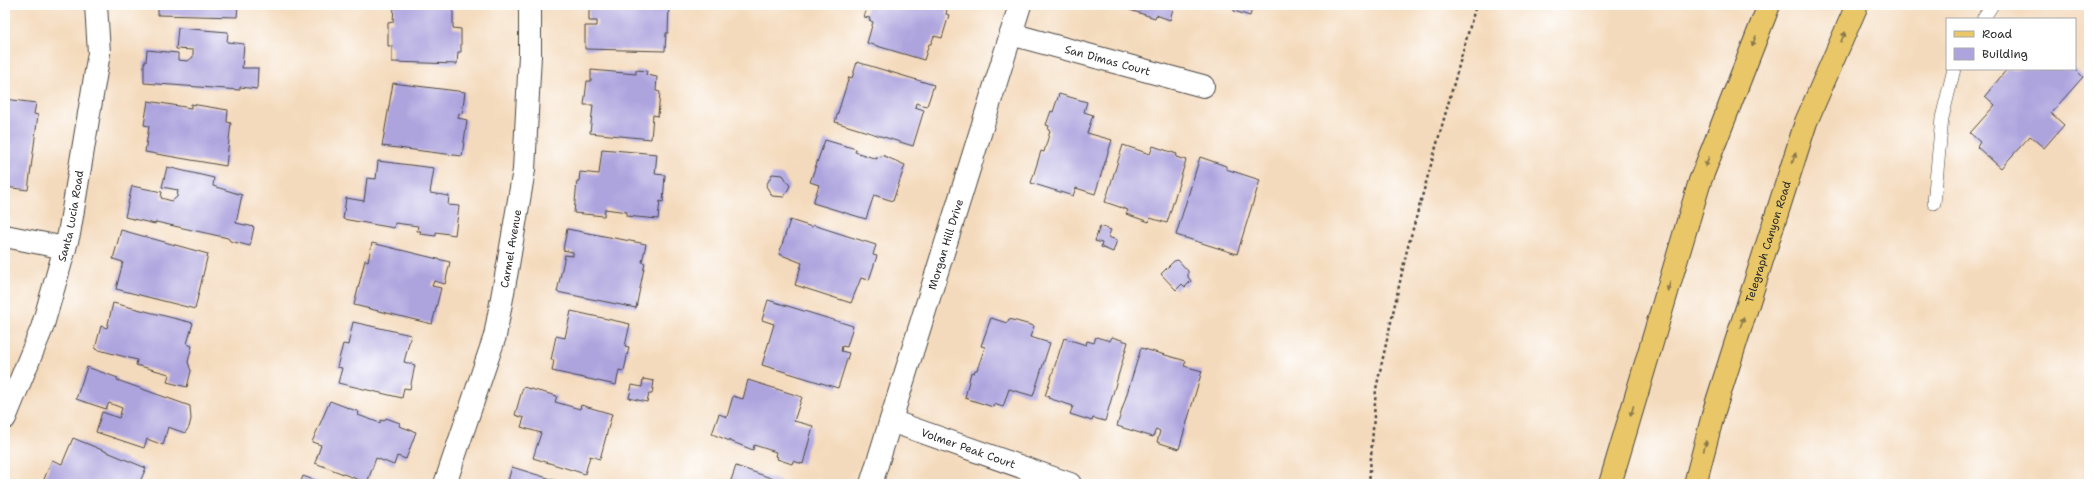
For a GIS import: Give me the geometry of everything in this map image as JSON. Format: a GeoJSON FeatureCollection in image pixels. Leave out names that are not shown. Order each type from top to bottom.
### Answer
{"type":"FeatureCollection","features":[{"type":"Feature","properties":{"kind":"main road"},"geometry":{"type":"LineString","coordinates":[[1610,484],[1700,181],[1769,5]]}},
{"type":"Feature","properties":{"kind":"main road","name":"Telegraph Canyon Road"},"geometry":{"type":"LineString","coordinates":[[1695,484],[1714,411],[1806,122],[1857,5]]}},
{"type":"Feature","properties":{"kind":"street","name":"Santa Lucia Road"},"geometry":{"type":"LineString","coordinates":[[5,418],[42,328],[70,234],[99,53],[96,5]]}},
{"type":"Feature","properties":{"kind":"street","name":"Carmel Avenue"},"geometry":{"type":"LineString","coordinates":[[445,484],[495,336],[508,265],[524,170],[530,55],[530,5]]}},
{"type":"Feature","properties":{"kind":"street","name":"Morgan Hill Drive"},"geometry":{"type":"LineString","coordinates":[[870,484],[891,421],[1020,5]]}},
{"type":"Feature","properties":{"kind":"street","name":"San Dimas Court"},"geometry":{"type":"LineString","coordinates":[[1012,34],[1203,86]]}},
{"type":"Feature","properties":{"kind":"street"},"geometry":{"type":"LineString","coordinates":[[5,236],[65,248]]}},
{"type":"Feature","properties":{"kind":"street","name":"Volmer Peak Court"},"geometry":{"type":"LineString","coordinates":[[891,421],[1070,484]]}},
{"type":"Feature","properties":{"kind":"lane"},"geometry":{"type":"LineString","coordinates":[[1984,18],[1992,5]]}},
{"type":"Feature","properties":{"kind":"lane"},"geometry":{"type":"LineString","coordinates":[[1934,203],[1942,118],[1954,70]]}},
{"type":"Feature","properties":{"kind":"path"},"geometry":{"type":"LineString","coordinates":[[1369,484],[1376,389],[1407,250],[1476,5]]}},
{"type":"Feature","properties":{"kind":"building"},"geometry":{"type":"Polygon","coordinates":[[[158,5],[238,5],[237,17],[158,15],[158,5]]]}},
{"type":"Feature","properties":{"kind":"building"},"geometry":{"type":"Polygon","coordinates":[[[394,5],[453,5],[453,28],[461,29],[461,52],[458,52],[457,64],[392,62],[392,46],[388,46],[388,23],[393,22],[394,5]]]}},
{"type":"Feature","properties":{"kind":"building"},"geometry":{"type":"Polygon","coordinates":[[[589,5],[669,5],[668,33],[666,33],[665,51],[585,49],[585,26],[597,26],[597,21],[589,21],[589,5]]]}},
{"type":"Feature","properties":{"kind":"building"},"geometry":{"type":"Polygon","coordinates":[[[868,5],[948,5],[946,14],[949,15],[942,38],[934,36],[931,44],[929,44],[924,60],[867,43],[873,22],[869,20],[870,18],[864,17],[868,5]]]}},
{"type":"Feature","properties":{"kind":"building"},"geometry":{"type":"Polygon","coordinates":[[[1114,5],[1174,5],[1170,20],[1156,15],[1155,18],[1114,5]]]}},
{"type":"Feature","properties":{"kind":"building"},"geometry":{"type":"Polygon","coordinates":[[[1235,5],[1253,5],[1250,16],[1234,11],[1235,5]]]}},
{"type":"Feature","properties":{"kind":"building"},"geometry":{"type":"Polygon","coordinates":[[[178,28],[228,32],[227,42],[244,44],[242,68],[258,68],[257,89],[240,87],[240,90],[144,83],[144,62],[146,62],[147,50],[178,53],[178,60],[188,61],[193,57],[193,50],[176,49],[178,28]]]}},
{"type":"Feature","properties":{"kind":"building"},"geometry":{"type":"Polygon","coordinates":[[[857,62],[934,85],[927,106],[916,103],[915,107],[924,110],[913,146],[835,122],[849,77],[852,78],[857,62]]]}},
{"type":"Feature","properties":{"kind":"building"},"geometry":{"type":"Polygon","coordinates":[[[591,70],[636,74],[636,70],[647,71],[646,75],[657,77],[656,91],[660,92],[658,116],[653,115],[651,139],[590,133],[593,105],[584,105],[587,81],[591,81],[591,70]]]}},
{"type":"Feature","properties":{"kind":"building"},"geometry":{"type":"Polygon","coordinates":[[[2006,70],[2076,70],[2083,77],[2051,113],[2064,125],[2044,148],[2030,136],[2001,168],[1977,147],[1980,142],[1970,133],[1995,105],[1985,96],[2006,70]]]}},
{"type":"Feature","properties":{"kind":"building"},"geometry":{"type":"Polygon","coordinates":[[[393,83],[465,92],[462,114],[459,113],[458,118],[467,120],[462,156],[382,146],[393,83]]]}},
{"type":"Feature","properties":{"kind":"building"},"geometry":{"type":"Polygon","coordinates":[[[1059,94],[1087,102],[1084,112],[1093,115],[1087,133],[1112,140],[1095,194],[1076,188],[1073,196],[1031,183],[1041,151],[1044,152],[1050,131],[1048,130],[1049,126],[1046,125],[1051,111],[1053,112],[1059,94]]]}},
{"type":"Feature","properties":{"kind":"building"},"geometry":{"type":"Polygon","coordinates":[[[5,99],[36,103],[34,114],[38,115],[28,190],[5,187],[5,99]]]}},
{"type":"Feature","properties":{"kind":"building"},"geometry":{"type":"Polygon","coordinates":[[[148,101],[191,108],[191,104],[228,110],[227,122],[231,123],[226,166],[145,152],[149,126],[144,125],[148,101]]]}},
{"type":"Feature","properties":{"kind":"building"},"geometry":{"type":"Polygon","coordinates":[[[825,140],[856,149],[855,152],[877,159],[877,156],[881,157],[882,155],[905,165],[893,201],[874,195],[866,219],[813,203],[819,185],[810,182],[825,140]]]}},
{"type":"Feature","properties":{"kind":"building"},"geometry":{"type":"Polygon","coordinates":[[[1123,145],[1150,154],[1153,146],[1177,154],[1176,157],[1186,160],[1167,223],[1150,218],[1149,222],[1126,214],[1128,210],[1105,202],[1123,145]]]}},
{"type":"Feature","properties":{"kind":"building"},"geometry":{"type":"Polygon","coordinates":[[[602,149],[657,154],[655,174],[665,175],[663,202],[660,201],[658,219],[626,216],[627,212],[605,209],[604,216],[574,213],[577,181],[579,181],[580,172],[599,174],[602,149]]]}},
{"type":"Feature","properties":{"kind":"building"},"geometry":{"type":"Polygon","coordinates":[[[1200,157],[1226,166],[1226,169],[1260,180],[1237,254],[1176,235],[1200,157]]]}},
{"type":"Feature","properties":{"kind":"building"},"geometry":{"type":"Polygon","coordinates":[[[378,161],[434,168],[430,193],[449,196],[448,205],[459,206],[455,235],[436,232],[436,236],[420,234],[421,231],[417,231],[418,226],[395,223],[394,228],[343,219],[346,198],[364,201],[367,178],[376,179],[378,161]]]}},
{"type":"Feature","properties":{"kind":"building"},"geometry":{"type":"Polygon","coordinates":[[[167,167],[214,178],[213,186],[242,195],[236,223],[254,227],[250,246],[230,241],[228,238],[156,222],[155,224],[125,217],[132,186],[162,192],[161,198],[172,201],[177,197],[178,190],[162,187],[167,167]]]}},
{"type":"Feature","properties":{"kind":"building"},"geometry":{"type":"Polygon","coordinates":[[[772,174],[783,175],[790,186],[784,197],[772,196],[766,186],[772,174]]]}},
{"type":"Feature","properties":{"kind":"building"},"geometry":{"type":"Polygon","coordinates":[[[790,220],[812,227],[813,225],[876,245],[873,255],[877,256],[869,280],[861,278],[851,303],[795,285],[802,263],[779,254],[790,220]]]}},
{"type":"Feature","properties":{"kind":"building"},"geometry":{"type":"Polygon","coordinates":[[[1100,226],[1111,230],[1108,237],[1117,240],[1113,252],[1101,247],[1102,243],[1095,241],[1100,226]]]}},
{"type":"Feature","properties":{"kind":"building"},"geometry":{"type":"Polygon","coordinates":[[[567,229],[646,244],[642,262],[645,263],[636,308],[557,292],[565,255],[573,256],[573,252],[563,250],[567,229]]]}},
{"type":"Feature","properties":{"kind":"building"},"geometry":{"type":"Polygon","coordinates":[[[121,230],[208,254],[195,309],[116,289],[123,262],[113,259],[121,230]]]}},
{"type":"Feature","properties":{"kind":"building"},"geometry":{"type":"Polygon","coordinates":[[[372,243],[450,262],[445,284],[434,281],[432,286],[441,288],[432,324],[354,305],[365,260],[368,261],[372,243]]]}},
{"type":"Feature","properties":{"kind":"building"},"geometry":{"type":"Polygon","coordinates":[[[1178,260],[1188,271],[1188,277],[1191,281],[1185,287],[1182,284],[1176,290],[1161,274],[1174,261],[1178,260]]]}},
{"type":"Feature","properties":{"kind":"building"},"geometry":{"type":"Polygon","coordinates":[[[768,300],[853,326],[847,347],[842,346],[841,351],[849,353],[838,388],[762,365],[774,324],[762,320],[768,300]]]}},
{"type":"Feature","properties":{"kind":"building"},"geometry":{"type":"Polygon","coordinates":[[[113,303],[193,323],[187,344],[192,346],[188,362],[191,371],[187,387],[167,382],[169,374],[136,365],[137,360],[95,349],[101,326],[107,328],[113,303]]]}},
{"type":"Feature","properties":{"kind":"building"},"geometry":{"type":"Polygon","coordinates":[[[571,311],[630,324],[625,346],[629,347],[624,371],[619,370],[616,385],[552,371],[554,360],[551,360],[556,336],[565,338],[571,311]]]}},
{"type":"Feature","properties":{"kind":"building"},"geometry":{"type":"Polygon","coordinates":[[[991,318],[1007,323],[1009,319],[1034,326],[1030,337],[1050,343],[1033,396],[1009,389],[1003,407],[994,404],[993,407],[965,398],[971,372],[974,373],[975,370],[977,370],[985,347],[981,346],[991,318]]]}},
{"type":"Feature","properties":{"kind":"building"},"geometry":{"type":"Polygon","coordinates":[[[353,322],[411,335],[404,362],[415,365],[410,389],[404,388],[402,398],[338,383],[342,368],[337,367],[343,344],[348,345],[353,322]]]}},
{"type":"Feature","properties":{"kind":"building"},"geometry":{"type":"Polygon","coordinates":[[[1096,337],[1110,341],[1112,337],[1128,342],[1105,421],[1093,418],[1092,421],[1070,414],[1073,406],[1048,398],[1049,396],[1045,396],[1064,338],[1086,345],[1087,341],[1094,343],[1096,337]]]}},
{"type":"Feature","properties":{"kind":"building"},"geometry":{"type":"Polygon","coordinates":[[[1141,348],[1186,361],[1184,366],[1202,371],[1179,449],[1157,442],[1160,431],[1156,429],[1153,437],[1117,426],[1141,348]]]}},
{"type":"Feature","properties":{"kind":"building"},"geometry":{"type":"Polygon","coordinates":[[[87,367],[118,378],[117,380],[190,406],[191,419],[189,427],[185,433],[168,427],[163,445],[147,439],[144,448],[96,432],[102,412],[119,418],[122,408],[109,403],[106,409],[76,399],[87,367]]]}},
{"type":"Feature","properties":{"kind":"building"},"geometry":{"type":"Polygon","coordinates":[[[643,379],[654,381],[652,394],[649,394],[647,402],[629,398],[632,385],[642,387],[643,379]]]}},
{"type":"Feature","properties":{"kind":"building"},"geometry":{"type":"Polygon","coordinates":[[[748,380],[802,397],[794,421],[813,426],[803,464],[793,461],[792,464],[777,459],[778,457],[775,456],[776,452],[754,445],[753,450],[712,434],[719,414],[727,417],[733,396],[743,399],[748,380]]]}},
{"type":"Feature","properties":{"kind":"building"},"geometry":{"type":"Polygon","coordinates":[[[523,387],[557,396],[555,402],[580,409],[581,405],[612,414],[600,459],[590,456],[585,474],[533,458],[541,433],[521,427],[524,418],[515,415],[523,387]]]}},
{"type":"Feature","properties":{"kind":"building"},"geometry":{"type":"Polygon","coordinates":[[[330,401],[359,412],[358,415],[380,423],[381,420],[384,421],[386,418],[400,423],[399,426],[416,432],[406,459],[397,456],[394,465],[376,458],[367,483],[315,463],[321,445],[312,442],[330,401]]]}},
{"type":"Feature","properties":{"kind":"building"},"geometry":{"type":"Polygon","coordinates":[[[73,438],[146,468],[139,484],[124,482],[123,484],[42,484],[52,460],[62,464],[73,438]]]}},
{"type":"Feature","properties":{"kind":"building"},"geometry":{"type":"Polygon","coordinates":[[[736,466],[788,484],[726,484],[727,482],[730,483],[736,466]]]}},
{"type":"Feature","properties":{"kind":"building"},"geometry":{"type":"Polygon","coordinates":[[[512,467],[567,484],[507,484],[512,467]]]}},
{"type":"Feature","properties":{"kind":"building"},"geometry":{"type":"Polygon","coordinates":[[[303,476],[325,484],[300,484],[303,476]]]}}]}
